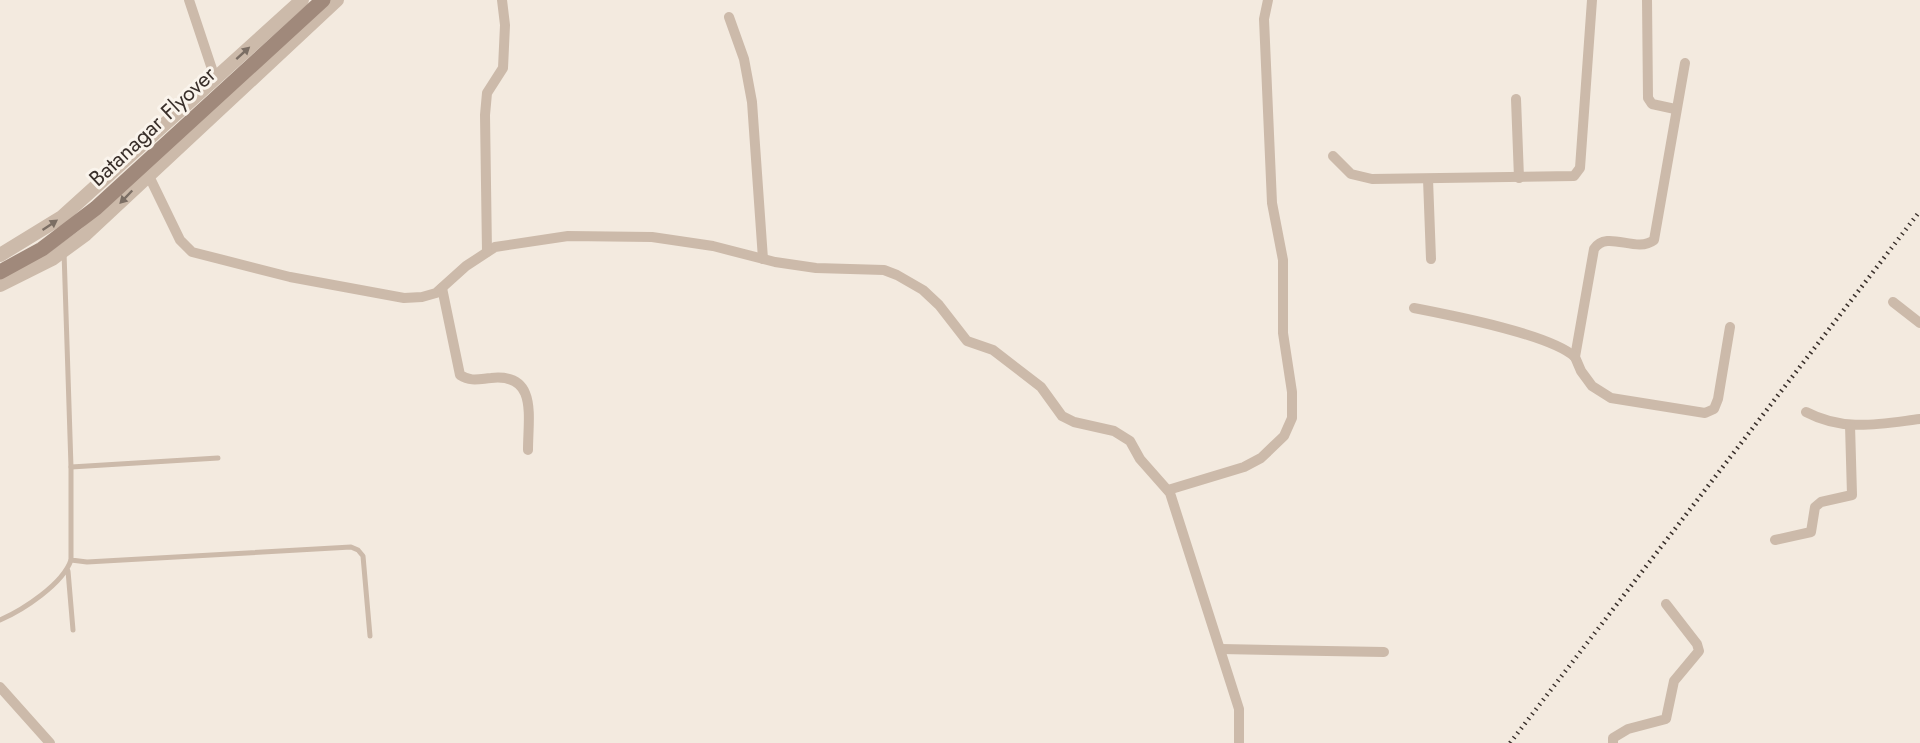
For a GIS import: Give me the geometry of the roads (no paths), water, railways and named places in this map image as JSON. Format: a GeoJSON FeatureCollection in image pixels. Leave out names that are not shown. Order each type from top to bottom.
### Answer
{"type":"FeatureCollection","features":[{"type":"Feature","properties":{"kind":"main road","name":"Batanagar Flyover"},"geometry":{"type":"LineString","coordinates":[[0,272],[42,249],[96,208],[323,0]]}},
{"type":"Feature","properties":{"kind":"street"},"geometry":{"type":"LineString","coordinates":[[189,0],[215,78]]}},
{"type":"Feature","properties":{"kind":"street"},"geometry":{"type":"LineString","coordinates":[[0,255],[62,217],[302,0]]}},
{"type":"Feature","properties":{"kind":"street"},"geometry":{"type":"LineString","coordinates":[[0,285],[64,250],[115,208],[148,174],[337,0]]}},
{"type":"Feature","properties":{"kind":"street"},"geometry":{"type":"LineString","coordinates":[[487,252],[485,115],[487,93],[503,68],[505,25],[502,0]]}},
{"type":"Feature","properties":{"kind":"street"},"geometry":{"type":"LineString","coordinates":[[1168,490],[1244,467],[1261,458],[1284,436],[1292,418],[1292,392],[1283,333],[1283,260],[1272,203],[1264,19],[1268,0]]}},
{"type":"Feature","properties":{"kind":"street"},"geometry":{"type":"LineString","coordinates":[[1333,156],[1342,168],[1362,178],[1574,176],[1580,168],[1592,0]]}},
{"type":"Feature","properties":{"kind":"street"},"geometry":{"type":"LineString","coordinates":[[1647,0],[1648,98],[1652,104],[1675,109]]}},
{"type":"Feature","properties":{"kind":"street"},"geometry":{"type":"LineString","coordinates":[[729,17],[744,59],[752,102],[763,259]]}},
{"type":"Feature","properties":{"kind":"street"},"geometry":{"type":"LineString","coordinates":[[1575,357],[1594,249],[1598,243],[1606,240],[1641,246],[1654,240],[1684,63]]}},
{"type":"Feature","properties":{"kind":"street"},"geometry":{"type":"LineString","coordinates":[[1516,99],[1519,178]]}},
{"type":"Feature","properties":{"kind":"street"},"geometry":{"type":"LineString","coordinates":[[148,174],[180,240],[192,252],[207,258],[290,277],[404,298],[422,297],[442,288],[487,252],[504,245],[568,236],[652,237],[713,246],[763,259],[816,268],[884,270],[897,275],[923,290],[939,305],[967,341],[993,350],[1041,387],[1062,417],[1122,434],[1168,490],[1239,709],[1239,743]]}},
{"type":"Feature","properties":{"kind":"street"},"geometry":{"type":"LineString","coordinates":[[1428,179],[1431,259]]}},
{"type":"Feature","properties":{"kind":"street"},"geometry":{"type":"LineString","coordinates":[[442,288],[460,375],[469,381],[506,377],[516,380],[524,387],[528,404],[528,450]]}},
{"type":"Feature","properties":{"kind":"street"},"geometry":{"type":"LineString","coordinates":[[1893,302],[1920,322]]}},
{"type":"Feature","properties":{"kind":"street"},"geometry":{"type":"LineString","coordinates":[[1414,308],[1458,316],[1526,335],[1561,348],[1575,357],[1592,386],[1611,398],[1706,413],[1714,409],[1718,399],[1730,327]]}},
{"type":"Feature","properties":{"kind":"street"},"geometry":{"type":"LineString","coordinates":[[1806,412],[1825,422],[1850,425],[1920,419]]}},
{"type":"Feature","properties":{"kind":"street"},"geometry":{"type":"LineString","coordinates":[[1775,540],[1811,532],[1815,507],[1821,502],[1852,495],[1850,425]]}},
{"type":"Feature","properties":{"kind":"street"},"geometry":{"type":"LineString","coordinates":[[1613,743],[1620,732],[1666,719],[1674,681],[1699,651],[1697,644],[1666,604]]}},
{"type":"Feature","properties":{"kind":"street"},"geometry":{"type":"LineString","coordinates":[[1221,649],[1384,652]]}},
{"type":"Feature","properties":{"kind":"street"},"geometry":{"type":"LineString","coordinates":[[0,687],[50,743]]}},
{"type":"Feature","properties":{"kind":"lane"},"geometry":{"type":"LineString","coordinates":[[64,250],[71,467],[71,560],[68,571],[73,630]]}},
{"type":"Feature","properties":{"kind":"lane"},"geometry":{"type":"LineString","coordinates":[[71,467],[218,458]]}},
{"type":"Feature","properties":{"kind":"lane"},"geometry":{"type":"LineString","coordinates":[[71,560],[87,562],[351,547],[363,556],[370,636]]}},
{"type":"Feature","properties":{"kind":"lane"},"geometry":{"type":"LineString","coordinates":[[0,620],[25,608],[68,571]]}},
{"type":"Feature","properties":{"kind":"railway"},"geometry":{"type":"LineString","coordinates":[[1510,743],[1920,211]]}}]}
